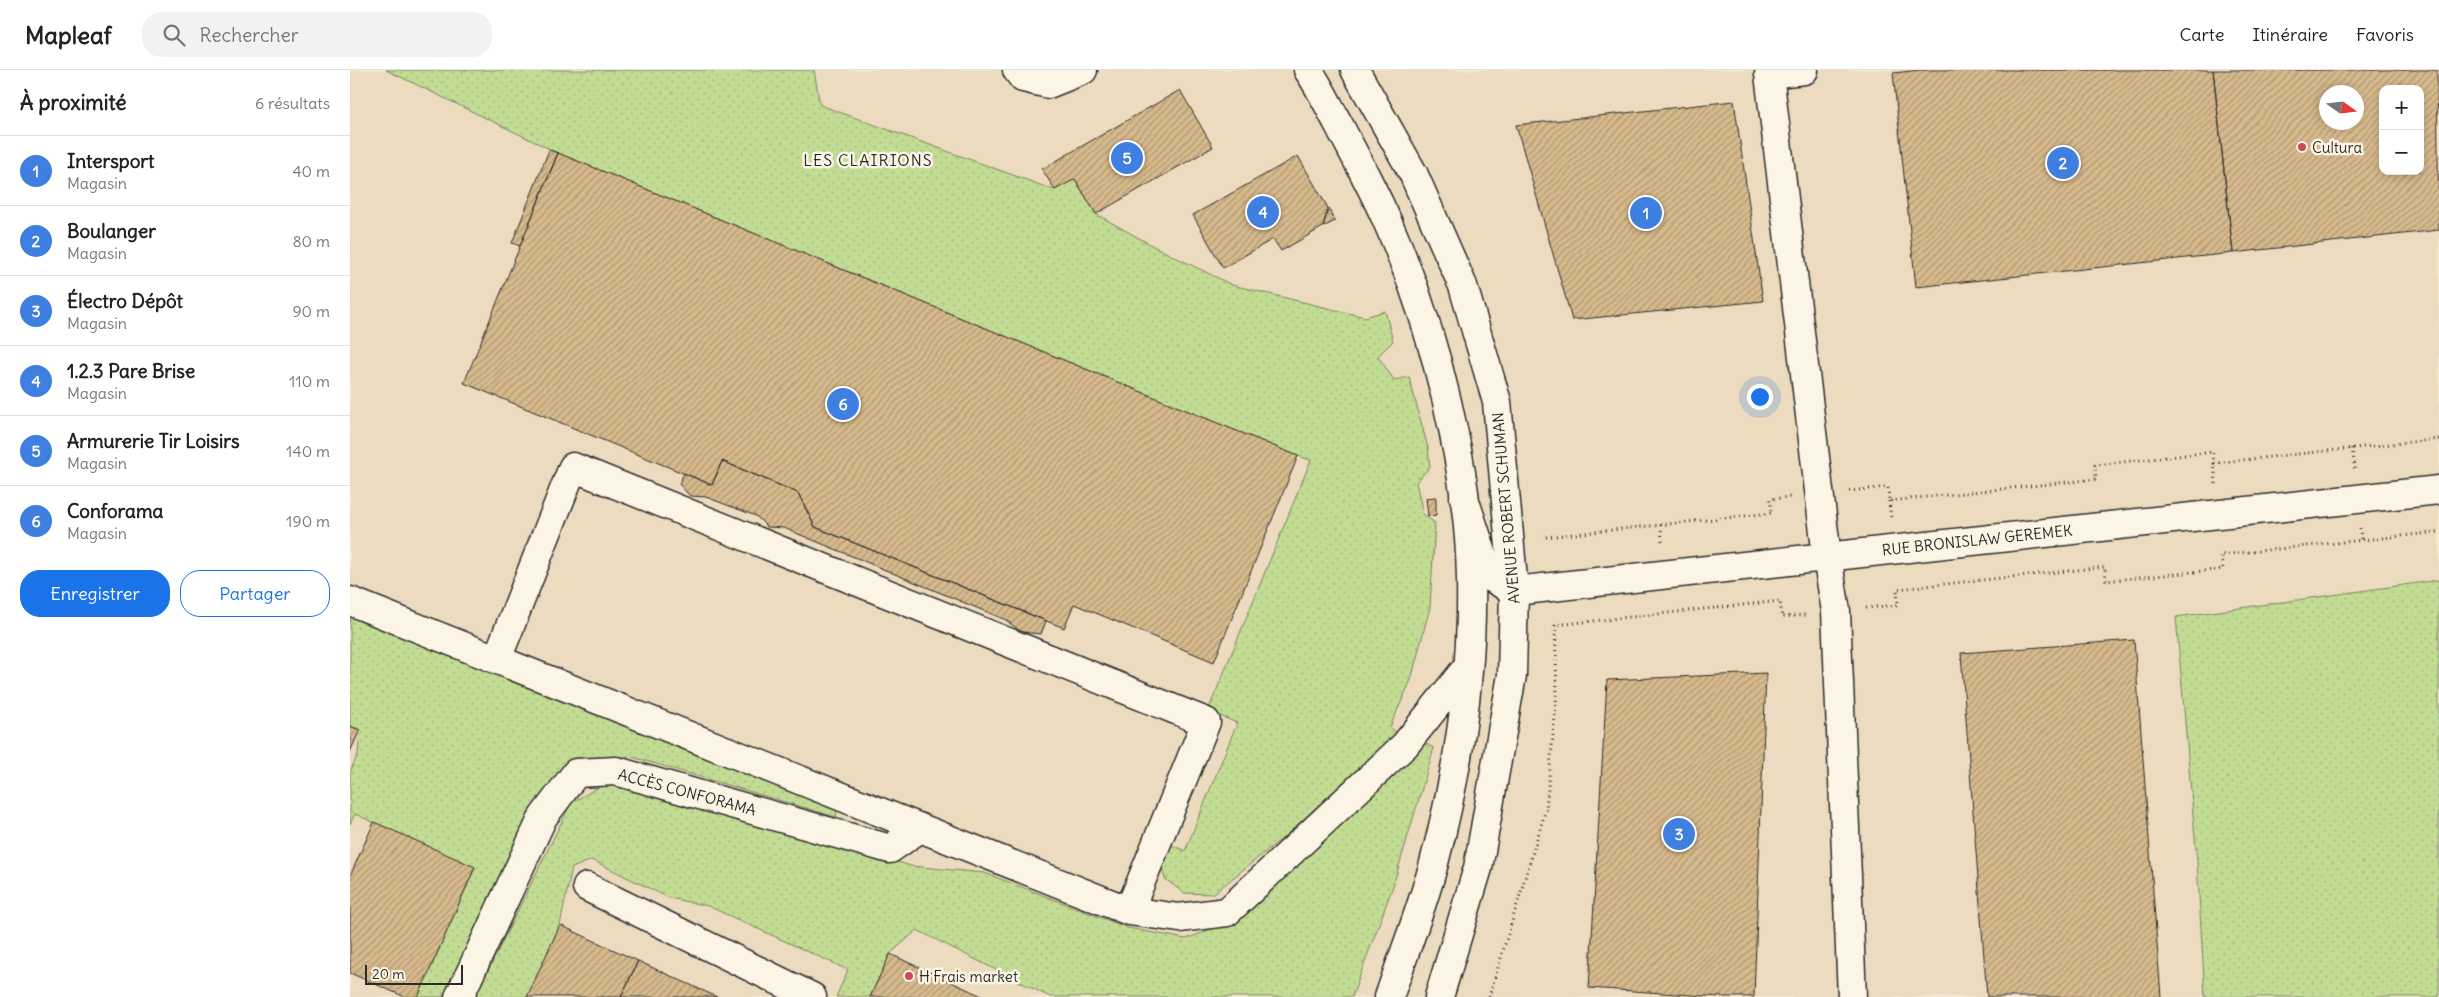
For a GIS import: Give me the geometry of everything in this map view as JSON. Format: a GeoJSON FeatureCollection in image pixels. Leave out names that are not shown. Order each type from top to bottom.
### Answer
{"type":"FeatureCollection","features":[{"type":"Feature","properties":{"kind":"street"},"geometry":{"type":"LineString","coordinates":[[1017,70],[1023,78],[1048,84],[1083,70]]}},
{"type":"Feature","properties":{"kind":"street"},"geometry":{"type":"LineString","coordinates":[[1308,70],[1376,193],[1408,270],[1424,316],[1449,415],[1464,498],[1471,579],[1468,666],[1457,756],[1434,864],[1389,997]]}},
{"type":"Feature","properties":{"kind":"street","name":"AVENUE ROBERT SCHUMAN"},"geometry":{"type":"LineString","coordinates":[[1355,70],[1413,173],[1462,286],[1497,402],[1514,591],[1512,675],[1478,868],[1439,997]]}},
{"type":"Feature","properties":{"kind":"street"},"geometry":{"type":"LineString","coordinates":[[1804,70],[1769,74],[1819,494],[1836,611],[1852,997]]}},
{"type":"Feature","properties":{"kind":"street"},"geometry":{"type":"LineString","coordinates":[[497,659],[574,467],[1206,722],[1129,911]]}},
{"type":"Feature","properties":{"kind":"street","name":"RUE BRONISLAW GEREMEK"},"geometry":{"type":"LineString","coordinates":[[1514,591],[2439,490]]}},
{"type":"Feature","properties":{"kind":"street"},"geometry":{"type":"LineString","coordinates":[[1464,498],[1490,577],[1514,591]]}},
{"type":"Feature","properties":{"kind":"street"},"geometry":{"type":"LineString","coordinates":[[350,601],[1129,911],[1179,918],[1226,912],[1405,744],[1468,666]]}},
{"type":"Feature","properties":{"kind":"street","name":"ACCÈS CONFORAMA"},"geometry":{"type":"LineString","coordinates":[[459,997],[543,817],[576,773],[616,771],[890,849],[920,828]]}},
{"type":"Feature","properties":{"kind":"street"},"geometry":{"type":"LineString","coordinates":[[587,887],[812,997]]}},
{"type":"Feature","properties":{"kind":"path"},"geometry":{"type":"LineString","coordinates":[[1546,537],[1772,513],[1770,499],[1888,487],[1889,501],[2096,479],[2095,465],[2213,452],[2214,463],[2439,439]]}},
{"type":"Feature","properties":{"kind":"shaded area"},"geometry":{"type":"Polygon","coordinates":[[[350,70],[2439,70],[2439,580],[2176,617],[2197,861],[2205,997],[350,997],[350,70]]]}},
{"type":"Feature","properties":{"kind":"green space"},"geometry":{"type":"Polygon","coordinates":[[[386,70],[814,70],[820,105],[1054,190],[1075,179],[1096,214],[1155,247],[1232,285],[1365,317],[1385,311],[1393,341],[1378,356],[1394,380],[1409,377],[1428,448],[1430,467],[1416,482],[1423,514],[1435,523],[1430,607],[1411,680],[1390,727],[1397,733],[1285,836],[1213,894],[1184,893],[1165,879],[1158,855],[1163,841],[1185,851],[1237,723],[1208,711],[1311,460],[558,153],[386,70]]]}},
{"type":"Feature","properties":{"kind":"green space"},"geometry":{"type":"Polygon","coordinates":[[[2439,580],[2439,997],[2205,997],[2197,861],[2176,617],[2439,580]]]}},
{"type":"Feature","properties":{"kind":"green space"},"geometry":{"type":"Polygon","coordinates":[[[350,615],[837,810],[836,817],[629,756],[572,764],[519,840],[443,997],[418,997],[475,868],[355,814],[350,824],[350,772],[358,754],[360,730],[350,726],[350,615]]]}},
{"type":"Feature","properties":{"kind":"green space"},"geometry":{"type":"Polygon","coordinates":[[[1424,743],[1434,748],[1393,886],[1352,997],[1050,997],[917,930],[890,954],[870,997],[836,997],[848,970],[708,906],[669,898],[592,860],[572,868],[560,925],[527,997],[475,997],[571,803],[602,785],[648,788],[911,866],[985,873],[1128,928],[1186,939],[1227,923],[1424,743]]]}},
{"type":"Feature","properties":{"kind":"building"},"geometry":{"type":"Polygon","coordinates":[[[1920,70],[2213,70],[2233,253],[1916,287],[1893,73],[1920,70]]]}},
{"type":"Feature","properties":{"kind":"building","name":"Cultura"},"geometry":{"type":"Polygon","coordinates":[[[2213,70],[2437,70],[2439,230],[2233,253],[2213,70]]]}},
{"type":"Feature","properties":{"kind":"building"},"geometry":{"type":"Polygon","coordinates":[[[1180,90],[1213,147],[1096,214],[1075,179],[1055,190],[1042,169],[1180,90]]]}},
{"type":"Feature","properties":{"kind":"building"},"geometry":{"type":"Polygon","coordinates":[[[1734,101],[1763,301],[1572,320],[1516,125],[1734,101]]]}},
{"type":"Feature","properties":{"kind":"building"},"geometry":{"type":"Polygon","coordinates":[[[549,150],[558,153],[520,246],[512,243],[549,150]]]}},
{"type":"Feature","properties":{"kind":"building"},"geometry":{"type":"Polygon","coordinates":[[[558,153],[1298,456],[1214,662],[1074,604],[1064,628],[815,527],[798,493],[722,461],[712,485],[464,383],[558,153]]]}},
{"type":"Feature","properties":{"kind":"building"},"geometry":{"type":"Polygon","coordinates":[[[1298,156],[1328,208],[1323,227],[1281,251],[1273,239],[1223,268],[1193,215],[1298,156]]]}},
{"type":"Feature","properties":{"kind":"building"},"geometry":{"type":"Polygon","coordinates":[[[1328,208],[1335,221],[1323,227],[1325,219],[1328,208]]]}},
{"type":"Feature","properties":{"kind":"building"},"geometry":{"type":"Polygon","coordinates":[[[722,461],[798,493],[815,527],[1046,621],[1041,634],[1021,632],[1006,620],[784,528],[767,527],[756,516],[706,497],[690,496],[679,484],[684,473],[712,485],[722,461]]]}},
{"type":"Feature","properties":{"kind":"building"},"geometry":{"type":"Polygon","coordinates":[[[1436,497],[1436,515],[1428,516],[1426,498],[1436,497]]]}},
{"type":"Feature","properties":{"kind":"building"},"geometry":{"type":"Polygon","coordinates":[[[2134,640],[2161,997],[1987,997],[1961,653],[2134,640]]]}},
{"type":"Feature","properties":{"kind":"building"},"geometry":{"type":"Polygon","coordinates":[[[1766,673],[1754,997],[1720,997],[1589,988],[1607,680],[1766,673]]]}},
{"type":"Feature","properties":{"kind":"building"},"geometry":{"type":"Polygon","coordinates":[[[350,726],[360,730],[350,752],[350,726]]]}},
{"type":"Feature","properties":{"kind":"building"},"geometry":{"type":"Polygon","coordinates":[[[374,822],[475,867],[418,997],[405,997],[350,973],[350,876],[374,822]]]}},
{"type":"Feature","properties":{"kind":"building"},"geometry":{"type":"Polygon","coordinates":[[[560,925],[638,961],[621,997],[527,997],[560,925]]]}},
{"type":"Feature","properties":{"kind":"building","name":"H Frais market"},"geometry":{"type":"Polygon","coordinates":[[[890,954],[984,997],[870,997],[890,954]]]}},
{"type":"Feature","properties":{"kind":"building"},"geometry":{"type":"Polygon","coordinates":[[[638,961],[717,997],[621,997],[638,961]]]}},
{"type":"Feature","properties":{"kind":"place","name":"Cultura"},"geometry":{"type":"Point","coordinates":[2302,147]}},
{"type":"Feature","properties":{"kind":"place","name":"Armurerie Tir Loisirs"},"geometry":{"type":"Point","coordinates":[1127,158]}},
{"type":"Feature","properties":{"kind":"place","name":"Boulanger"},"geometry":{"type":"Point","coordinates":[2063,163]}},
{"type":"Feature","properties":{"kind":"place","name":"1.2.3 Pare Brise"},"geometry":{"type":"Point","coordinates":[1263,212]}},
{"type":"Feature","properties":{"kind":"place","name":"Intersport"},"geometry":{"type":"Point","coordinates":[1646,213]}},
{"type":"Feature","properties":{"kind":"place","name":"Conforama"},"geometry":{"type":"Point","coordinates":[843,404]}},
{"type":"Feature","properties":{"kind":"place","name":"Électro Dépôt"},"geometry":{"type":"Point","coordinates":[1679,834]}},
{"type":"Feature","properties":{"kind":"place","name":"H Frais market"},"geometry":{"type":"Point","coordinates":[909,976]}},
{"type":"Feature","properties":{"kind":"district","name":"LES CLAIRIONS"},"geometry":{"type":"Point","coordinates":[868,160]}}]}
